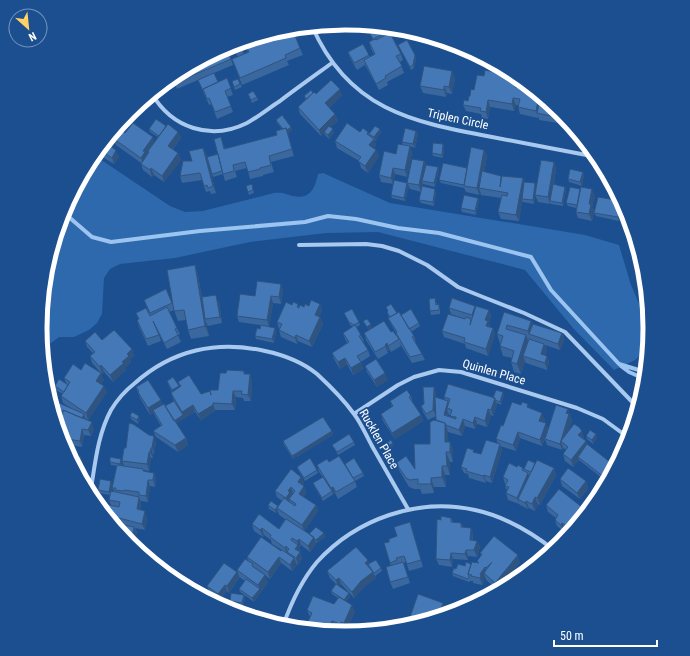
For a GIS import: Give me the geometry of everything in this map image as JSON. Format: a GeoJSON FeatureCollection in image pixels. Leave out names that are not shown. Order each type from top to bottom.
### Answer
{"type":"FeatureCollection","features":[{"type":"Feature","properties":{"kind":"street","name":"Triplen Circle"},"geometry":{"type":"LineString","coordinates":[[315,32],[332,63],[349,81],[368,97],[385,108],[405,117],[436,127],[588,155]]}},
{"type":"Feature","properties":{"kind":"street"},"geometry":{"type":"LineString","coordinates":[[156,99],[168,113],[184,125],[203,131],[226,130],[246,123],[262,114],[332,63]]}},
{"type":"Feature","properties":{"kind":"street"},"geometry":{"type":"LineString","coordinates":[[299,245],[366,244],[382,246],[404,253],[427,265],[458,287],[482,298],[524,313],[565,332],[633,403]]}},
{"type":"Feature","properties":{"kind":"street","name":"Rucklen Place"},"geometry":{"type":"LineString","coordinates":[[92,485],[101,434],[112,409],[126,390],[146,373],[164,362],[190,352],[216,347],[245,347],[276,353],[300,362],[316,374],[354,414],[408,509]]}},
{"type":"Feature","properties":{"kind":"street","name":"Quinlen Place"},"geometry":{"type":"LineString","coordinates":[[354,414],[398,385],[414,377],[439,370],[461,372],[577,408],[603,419],[623,434]]}},
{"type":"Feature","properties":{"kind":"street"},"geometry":{"type":"LineString","coordinates":[[285,620],[295,594],[317,562],[343,540],[374,521],[408,509],[459,507],[475,510],[495,516],[516,526],[548,546]]}},
{"type":"Feature","properties":{"kind":"shaded area"},"geometry":{"type":"Polygon","coordinates":[[[100,159],[170,206],[185,212],[203,211],[274,193],[282,193],[299,197],[304,196],[311,192],[318,174],[323,173],[390,203],[585,235],[619,245],[631,285],[642,308],[643,328],[641,355],[635,360],[614,370],[573,328],[525,270],[378,232],[326,233],[250,242],[175,258],[120,264],[110,269],[104,278],[102,314],[97,323],[89,330],[74,337],[59,337],[48,345],[48,309],[57,251],[78,196],[100,159]]]}},
{"type":"Feature","properties":{"kind":"building"},"geometry":{"type":"Polygon","coordinates":[[[369,31],[384,33],[373,39],[369,31]]]}},
{"type":"Feature","properties":{"kind":"building"},"geometry":{"type":"Polygon","coordinates":[[[391,34],[401,54],[396,56],[402,66],[385,76],[386,78],[376,84],[364,60],[375,54],[369,42],[375,39],[376,40],[391,34]]]}},
{"type":"Feature","properties":{"kind":"building"},"geometry":{"type":"Polygon","coordinates":[[[295,35],[300,48],[285,55],[286,58],[240,78],[232,59],[249,52],[246,47],[268,40],[276,38],[277,40],[295,35]]]}},
{"type":"Feature","properties":{"kind":"building"},"geometry":{"type":"Polygon","coordinates":[[[407,40],[415,55],[413,65],[410,67],[398,45],[407,40]]]}},
{"type":"Feature","properties":{"kind":"building"},"geometry":{"type":"Polygon","coordinates":[[[363,44],[369,55],[354,63],[348,52],[363,44]]]}},
{"type":"Feature","properties":{"kind":"building"},"geometry":{"type":"Polygon","coordinates":[[[242,49],[243,50],[237,53],[236,51],[242,49]]]}},
{"type":"Feature","properties":{"kind":"building"},"geometry":{"type":"Polygon","coordinates":[[[229,54],[231,59],[176,83],[196,70],[229,54]]]}},
{"type":"Feature","properties":{"kind":"building"},"geometry":{"type":"Polygon","coordinates":[[[424,66],[452,71],[449,87],[444,86],[444,90],[420,86],[424,66]]]}},
{"type":"Feature","properties":{"kind":"building"},"geometry":{"type":"Polygon","coordinates":[[[485,70],[499,73],[507,78],[507,80],[513,81],[516,84],[515,87],[521,88],[538,101],[536,111],[518,107],[520,99],[513,98],[512,104],[488,100],[486,112],[480,111],[481,108],[463,105],[464,100],[468,101],[471,89],[474,90],[477,75],[484,76],[485,70]]]}},
{"type":"Feature","properties":{"kind":"building"},"geometry":{"type":"Polygon","coordinates":[[[214,73],[218,82],[203,89],[203,91],[198,80],[214,73]]]}},
{"type":"Feature","properties":{"kind":"building"},"geometry":{"type":"Polygon","coordinates":[[[227,78],[231,88],[225,91],[231,106],[215,112],[203,89],[227,78]]]}},
{"type":"Feature","properties":{"kind":"building"},"geometry":{"type":"Polygon","coordinates":[[[238,79],[240,84],[234,87],[232,81],[238,79]]]}},
{"type":"Feature","properties":{"kind":"building"},"geometry":{"type":"Polygon","coordinates":[[[331,80],[340,89],[325,103],[335,114],[319,130],[298,107],[314,92],[316,94],[331,80]]]}},
{"type":"Feature","properties":{"kind":"building"},"geometry":{"type":"Polygon","coordinates":[[[311,90],[313,93],[307,99],[304,96],[311,90]]]}},
{"type":"Feature","properties":{"kind":"building"},"geometry":{"type":"Polygon","coordinates":[[[253,91],[257,97],[251,100],[248,94],[253,91]]]}},
{"type":"Feature","properties":{"kind":"building"},"geometry":{"type":"Polygon","coordinates":[[[539,103],[556,117],[537,113],[539,103]]]}},
{"type":"Feature","properties":{"kind":"building"},"geometry":{"type":"Polygon","coordinates":[[[282,115],[291,127],[287,130],[286,128],[283,129],[276,120],[282,115]]]}},
{"type":"Feature","properties":{"kind":"building"},"geometry":{"type":"Polygon","coordinates":[[[156,119],[166,126],[159,136],[149,129],[156,119]]]}},
{"type":"Feature","properties":{"kind":"building"},"geometry":{"type":"Polygon","coordinates":[[[133,123],[153,137],[143,151],[145,152],[141,158],[115,140],[122,131],[125,133],[133,123]]]}},
{"type":"Feature","properties":{"kind":"building"},"geometry":{"type":"Polygon","coordinates":[[[347,123],[360,132],[363,128],[368,132],[367,134],[374,139],[369,145],[376,150],[365,166],[358,161],[361,157],[335,141],[347,123]]]}},
{"type":"Feature","properties":{"kind":"building"},"geometry":{"type":"Polygon","coordinates":[[[168,124],[178,132],[168,146],[178,153],[162,176],[151,168],[150,170],[141,164],[149,152],[148,151],[168,124]]]}},
{"type":"Feature","properties":{"kind":"building"},"geometry":{"type":"Polygon","coordinates":[[[329,126],[333,129],[328,135],[324,132],[329,126]]]}},
{"type":"Feature","properties":{"kind":"building"},"geometry":{"type":"Polygon","coordinates":[[[375,126],[380,129],[374,137],[369,134],[375,126]]]}},
{"type":"Feature","properties":{"kind":"building"},"geometry":{"type":"Polygon","coordinates":[[[286,128],[292,149],[269,156],[271,165],[248,172],[245,162],[233,165],[234,171],[223,174],[214,139],[221,137],[224,149],[277,135],[276,131],[286,128]]]}},
{"type":"Feature","properties":{"kind":"building"},"geometry":{"type":"Polygon","coordinates":[[[405,128],[416,131],[413,144],[402,142],[405,128]]]}},
{"type":"Feature","properties":{"kind":"building"},"geometry":{"type":"Polygon","coordinates":[[[433,143],[443,144],[442,155],[432,153],[433,143]]]}},
{"type":"Feature","properties":{"kind":"building"},"geometry":{"type":"Polygon","coordinates":[[[398,144],[410,146],[405,170],[393,168],[391,178],[379,175],[384,151],[396,154],[398,144]]]}},
{"type":"Feature","properties":{"kind":"building"},"geometry":{"type":"Polygon","coordinates":[[[110,146],[116,150],[112,158],[104,153],[110,146]]]}},
{"type":"Feature","properties":{"kind":"building"},"geometry":{"type":"Polygon","coordinates":[[[471,147],[484,150],[477,188],[464,186],[471,147]]]}},
{"type":"Feature","properties":{"kind":"building"},"geometry":{"type":"Polygon","coordinates":[[[203,148],[213,186],[208,188],[207,185],[204,186],[200,173],[180,176],[183,161],[192,161],[189,151],[203,148]]]}},
{"type":"Feature","properties":{"kind":"building"},"geometry":{"type":"Polygon","coordinates":[[[218,154],[222,171],[212,174],[207,157],[218,154]]]}},
{"type":"Feature","properties":{"kind":"building"},"geometry":{"type":"Polygon","coordinates":[[[412,159],[424,161],[419,185],[407,183],[412,159]]]}},
{"type":"Feature","properties":{"kind":"building"},"geometry":{"type":"Polygon","coordinates":[[[541,160],[554,162],[548,197],[535,195],[541,160]]]}},
{"type":"Feature","properties":{"kind":"building"},"geometry":{"type":"Polygon","coordinates":[[[443,163],[467,168],[464,185],[439,180],[443,163]]]}},
{"type":"Feature","properties":{"kind":"building"},"geometry":{"type":"Polygon","coordinates":[[[426,165],[438,167],[434,183],[422,181],[426,165]]]}},
{"type":"Feature","properties":{"kind":"building"},"geometry":{"type":"Polygon","coordinates":[[[570,169],[583,172],[580,182],[568,179],[570,169]]]}},
{"type":"Feature","properties":{"kind":"building"},"geometry":{"type":"Polygon","coordinates":[[[482,171],[501,176],[500,187],[502,176],[523,178],[516,215],[498,212],[502,195],[507,196],[508,193],[479,188],[482,171]]]}},
{"type":"Feature","properties":{"kind":"building"},"geometry":{"type":"Polygon","coordinates":[[[394,180],[407,183],[404,198],[391,195],[394,180]]]}},
{"type":"Feature","properties":{"kind":"building"},"geometry":{"type":"Polygon","coordinates":[[[524,182],[535,183],[533,200],[522,199],[524,182]]]}},
{"type":"Feature","properties":{"kind":"building"},"geometry":{"type":"Polygon","coordinates":[[[252,184],[253,190],[248,192],[246,186],[252,184]]]}},
{"type":"Feature","properties":{"kind":"building"},"geometry":{"type":"Polygon","coordinates":[[[553,184],[565,187],[562,203],[550,201],[553,184]]]}},
{"type":"Feature","properties":{"kind":"building"},"geometry":{"type":"Polygon","coordinates":[[[422,186],[435,189],[433,202],[419,200],[422,186]]]}},
{"type":"Feature","properties":{"kind":"building"},"geometry":{"type":"Polygon","coordinates":[[[570,187],[580,189],[577,205],[566,203],[570,187]]]}},
{"type":"Feature","properties":{"kind":"building"},"geometry":{"type":"Polygon","coordinates":[[[581,187],[592,189],[589,214],[576,212],[581,187]]]}},
{"type":"Feature","properties":{"kind":"building"},"geometry":{"type":"Polygon","coordinates":[[[464,195],[478,198],[475,211],[461,208],[464,195]]]}},
{"type":"Feature","properties":{"kind":"building"},"geometry":{"type":"Polygon","coordinates":[[[598,197],[614,200],[619,212],[618,217],[594,213],[598,197]]]}},
{"type":"Feature","properties":{"kind":"building"},"geometry":{"type":"Polygon","coordinates":[[[195,265],[205,326],[188,330],[184,310],[174,311],[167,270],[195,265]]]}},
{"type":"Feature","properties":{"kind":"building"},"geometry":{"type":"Polygon","coordinates":[[[257,281],[281,284],[279,297],[271,296],[267,320],[237,316],[240,294],[255,296],[257,281]]]}},
{"type":"Feature","properties":{"kind":"building"},"geometry":{"type":"Polygon","coordinates":[[[166,289],[172,303],[150,313],[144,300],[166,289]]]}},
{"type":"Feature","properties":{"kind":"building"},"geometry":{"type":"Polygon","coordinates":[[[216,295],[220,317],[205,319],[202,297],[216,295]]]}},
{"type":"Feature","properties":{"kind":"building"},"geometry":{"type":"Polygon","coordinates":[[[435,298],[436,305],[439,304],[439,310],[430,311],[429,299],[435,298]]]}},
{"type":"Feature","properties":{"kind":"building"},"geometry":{"type":"Polygon","coordinates":[[[452,298],[475,306],[472,315],[449,308],[452,298]]]}},
{"type":"Feature","properties":{"kind":"building"},"geometry":{"type":"Polygon","coordinates":[[[311,300],[320,304],[315,315],[320,317],[309,341],[296,335],[295,338],[279,330],[282,324],[277,322],[286,302],[292,305],[293,302],[298,304],[297,307],[299,308],[300,305],[304,307],[305,304],[309,306],[311,300]]]}},
{"type":"Feature","properties":{"kind":"building"},"geometry":{"type":"Polygon","coordinates":[[[391,304],[397,313],[390,317],[386,307],[391,304]]]}},
{"type":"Feature","properties":{"kind":"building"},"geometry":{"type":"Polygon","coordinates":[[[476,306],[489,310],[485,320],[488,321],[486,326],[493,328],[486,349],[464,342],[465,338],[442,331],[448,314],[465,319],[466,317],[471,319],[470,325],[476,306]]]}},
{"type":"Feature","properties":{"kind":"building"},"geometry":{"type":"Polygon","coordinates":[[[167,307],[177,328],[175,329],[178,335],[164,343],[153,321],[159,335],[146,339],[137,320],[139,319],[136,313],[146,308],[150,316],[167,307]]]}},
{"type":"Feature","properties":{"kind":"building"},"geometry":{"type":"Polygon","coordinates":[[[352,309],[359,322],[354,325],[349,322],[344,313],[352,309]]]}},
{"type":"Feature","properties":{"kind":"building"},"geometry":{"type":"Polygon","coordinates":[[[411,309],[419,323],[409,329],[401,315],[411,309]]]}},
{"type":"Feature","properties":{"kind":"building"},"geometry":{"type":"Polygon","coordinates":[[[399,312],[414,336],[412,337],[422,354],[410,357],[396,333],[397,332],[388,318],[399,312]]]}},
{"type":"Feature","properties":{"kind":"building"},"geometry":{"type":"Polygon","coordinates":[[[504,312],[531,321],[528,331],[507,325],[506,329],[526,335],[517,364],[511,362],[514,351],[500,346],[503,336],[497,334],[504,312]]]}},
{"type":"Feature","properties":{"kind":"building"},"geometry":{"type":"Polygon","coordinates":[[[367,319],[371,324],[367,327],[363,321],[367,319]]]}},
{"type":"Feature","properties":{"kind":"building"},"geometry":{"type":"Polygon","coordinates":[[[384,321],[391,332],[393,331],[399,339],[388,346],[387,343],[385,345],[386,346],[375,352],[364,333],[384,321]]]}},
{"type":"Feature","properties":{"kind":"building"},"geometry":{"type":"Polygon","coordinates":[[[533,324],[562,333],[558,344],[529,334],[533,324]]]}},
{"type":"Feature","properties":{"kind":"building"},"geometry":{"type":"Polygon","coordinates":[[[261,325],[275,328],[272,339],[255,336],[257,328],[260,329],[261,325]]]}},
{"type":"Feature","properties":{"kind":"building"},"geometry":{"type":"Polygon","coordinates":[[[355,325],[361,335],[359,336],[368,350],[357,356],[361,362],[351,368],[345,358],[338,362],[332,353],[349,342],[343,333],[355,325]]]}},
{"type":"Feature","properties":{"kind":"building"},"geometry":{"type":"Polygon","coordinates":[[[114,330],[132,349],[127,354],[129,356],[122,362],[124,363],[110,375],[90,356],[95,352],[85,341],[95,332],[102,340],[114,330]]]}},
{"type":"Feature","properties":{"kind":"building"},"geometry":{"type":"Polygon","coordinates":[[[529,339],[544,344],[541,354],[547,356],[545,363],[523,356],[529,339]]]}},
{"type":"Feature","properties":{"kind":"building"},"geometry":{"type":"Polygon","coordinates":[[[376,359],[385,373],[374,380],[365,366],[376,359]]]}},
{"type":"Feature","properties":{"kind":"building"},"geometry":{"type":"Polygon","coordinates":[[[85,363],[101,373],[96,381],[104,386],[86,413],[61,396],[70,382],[64,378],[73,364],[81,370],[85,363]]]}},
{"type":"Feature","properties":{"kind":"building"},"geometry":{"type":"Polygon","coordinates":[[[227,370],[244,371],[244,374],[250,374],[248,395],[241,394],[242,391],[233,391],[232,404],[213,403],[213,405],[198,414],[193,405],[182,412],[171,393],[181,386],[178,382],[189,375],[201,394],[210,391],[211,395],[210,390],[218,390],[220,373],[226,373],[227,370]]]}},
{"type":"Feature","properties":{"kind":"building"},"geometry":{"type":"Polygon","coordinates":[[[173,377],[179,386],[172,390],[167,381],[173,377]]]}},
{"type":"Feature","properties":{"kind":"building"},"geometry":{"type":"Polygon","coordinates":[[[59,379],[68,385],[64,392],[55,386],[59,379]]]}},
{"type":"Feature","properties":{"kind":"building"},"geometry":{"type":"Polygon","coordinates":[[[148,380],[161,400],[148,408],[136,387],[148,380]]]}},
{"type":"Feature","properties":{"kind":"building"},"geometry":{"type":"Polygon","coordinates":[[[448,384],[495,398],[491,410],[488,409],[485,421],[475,417],[473,423],[463,419],[459,430],[436,420],[435,397],[448,401],[444,415],[456,419],[456,417],[450,416],[452,410],[447,408],[450,399],[444,397],[448,384]]]}},
{"type":"Feature","properties":{"kind":"building"},"geometry":{"type":"Polygon","coordinates":[[[423,387],[434,387],[433,410],[426,414],[421,406],[424,404],[423,387]]]}},
{"type":"Feature","properties":{"kind":"building"},"geometry":{"type":"Polygon","coordinates":[[[407,390],[411,396],[409,397],[421,415],[392,433],[381,414],[393,406],[390,401],[407,390]]]}},
{"type":"Feature","properties":{"kind":"building"},"geometry":{"type":"Polygon","coordinates":[[[496,390],[503,392],[500,402],[493,398],[496,390]]]}},
{"type":"Feature","properties":{"kind":"building"},"geometry":{"type":"Polygon","coordinates":[[[174,401],[183,415],[174,421],[165,406],[174,401]]]}},
{"type":"Feature","properties":{"kind":"building"},"geometry":{"type":"Polygon","coordinates":[[[512,402],[521,405],[522,402],[528,404],[527,407],[542,413],[539,421],[546,423],[540,440],[518,432],[513,445],[496,439],[501,425],[503,426],[512,402]]]}},
{"type":"Feature","properties":{"kind":"building"},"geometry":{"type":"Polygon","coordinates":[[[59,403],[84,414],[82,418],[63,410],[63,412],[59,410],[57,406],[59,403]]]}},
{"type":"Feature","properties":{"kind":"building"},"geometry":{"type":"Polygon","coordinates":[[[164,404],[186,438],[175,445],[153,431],[162,425],[153,410],[164,404]]]}},
{"type":"Feature","properties":{"kind":"building"},"geometry":{"type":"Polygon","coordinates":[[[556,405],[568,409],[566,413],[569,414],[560,444],[545,439],[556,405]]]}},
{"type":"Feature","properties":{"kind":"building"},"geometry":{"type":"Polygon","coordinates":[[[63,410],[92,422],[88,430],[82,429],[80,441],[69,439],[61,419],[63,410]]]}},
{"type":"Feature","properties":{"kind":"building"},"geometry":{"type":"Polygon","coordinates":[[[59,411],[63,413],[61,419],[59,411]]]}},
{"type":"Feature","properties":{"kind":"building"},"geometry":{"type":"Polygon","coordinates":[[[132,412],[139,416],[137,420],[130,416],[132,412]]]}},
{"type":"Feature","properties":{"kind":"building"},"geometry":{"type":"Polygon","coordinates":[[[323,417],[332,431],[292,456],[283,441],[323,417]]]}},
{"type":"Feature","properties":{"kind":"building"},"geometry":{"type":"Polygon","coordinates":[[[434,420],[445,423],[445,442],[450,442],[450,452],[446,452],[447,466],[442,466],[442,477],[431,478],[431,484],[418,484],[418,479],[410,480],[406,478],[396,463],[406,456],[415,469],[414,444],[430,444],[430,422],[434,420]]]}},
{"type":"Feature","properties":{"kind":"building"},"geometry":{"type":"Polygon","coordinates":[[[129,423],[133,424],[149,435],[154,436],[147,464],[122,461],[124,448],[126,448],[129,423]]]}},
{"type":"Feature","properties":{"kind":"building"},"geometry":{"type":"Polygon","coordinates":[[[574,424],[582,431],[578,435],[586,441],[571,460],[563,454],[568,447],[561,441],[574,424]]]}},
{"type":"Feature","properties":{"kind":"building"},"geometry":{"type":"Polygon","coordinates":[[[590,430],[596,434],[592,440],[586,436],[590,430]]]}},
{"type":"Feature","properties":{"kind":"building"},"geometry":{"type":"Polygon","coordinates":[[[349,434],[354,442],[337,452],[332,445],[349,434]]]}},
{"type":"Feature","properties":{"kind":"building"},"geometry":{"type":"Polygon","coordinates":[[[391,440],[393,443],[389,446],[386,443],[391,440]]]}},
{"type":"Feature","properties":{"kind":"building"},"geometry":{"type":"Polygon","coordinates":[[[486,440],[500,444],[490,477],[466,471],[467,469],[461,467],[467,448],[474,450],[473,452],[481,454],[486,440]]]}},
{"type":"Feature","properties":{"kind":"building"},"geometry":{"type":"Polygon","coordinates":[[[587,444],[611,463],[603,476],[578,457],[587,444]]]}},
{"type":"Feature","properties":{"kind":"building"},"geometry":{"type":"Polygon","coordinates":[[[76,456],[81,457],[80,464],[76,456]]]}},
{"type":"Feature","properties":{"kind":"building"},"geometry":{"type":"Polygon","coordinates":[[[339,456],[355,481],[336,492],[333,487],[331,488],[317,465],[327,459],[329,462],[339,456]]]}},
{"type":"Feature","properties":{"kind":"building"},"geometry":{"type":"Polygon","coordinates":[[[110,457],[121,459],[120,464],[110,462],[110,457]]]}},
{"type":"Feature","properties":{"kind":"building"},"geometry":{"type":"Polygon","coordinates":[[[310,458],[317,470],[304,478],[297,467],[310,458]]]}},
{"type":"Feature","properties":{"kind":"building"},"geometry":{"type":"Polygon","coordinates":[[[354,458],[363,473],[353,478],[345,464],[354,458]]]}},
{"type":"Feature","properties":{"kind":"building"},"geometry":{"type":"Polygon","coordinates":[[[528,460],[535,463],[531,472],[524,469],[528,460]]]}},
{"type":"Feature","properties":{"kind":"building"},"geometry":{"type":"Polygon","coordinates":[[[537,460],[554,468],[537,498],[535,497],[532,504],[526,501],[525,503],[518,499],[537,460]]]}},
{"type":"Feature","properties":{"kind":"building"},"geometry":{"type":"Polygon","coordinates":[[[509,463],[517,467],[518,465],[523,468],[522,470],[528,473],[517,498],[506,493],[509,487],[505,486],[508,480],[503,477],[509,463]]]}},
{"type":"Feature","properties":{"kind":"building"},"geometry":{"type":"Polygon","coordinates":[[[117,465],[143,469],[143,471],[154,473],[153,480],[148,480],[146,496],[139,495],[139,492],[115,490],[116,488],[112,488],[117,465]]]}},
{"type":"Feature","properties":{"kind":"building"},"geometry":{"type":"Polygon","coordinates":[[[568,468],[586,481],[577,493],[560,479],[568,468]]]}},
{"type":"Feature","properties":{"kind":"building"},"geometry":{"type":"Polygon","coordinates":[[[291,469],[301,477],[298,482],[304,486],[299,494],[316,505],[302,525],[277,508],[284,498],[295,506],[296,504],[289,499],[295,491],[291,487],[286,498],[275,491],[291,469]]]}},
{"type":"Feature","properties":{"kind":"building"},"geometry":{"type":"Polygon","coordinates":[[[323,477],[332,491],[322,498],[313,483],[323,477]]]}},
{"type":"Feature","properties":{"kind":"building"},"geometry":{"type":"Polygon","coordinates":[[[100,479],[111,481],[109,492],[98,490],[100,479]]]}},
{"type":"Feature","properties":{"kind":"building"},"geometry":{"type":"Polygon","coordinates":[[[559,489],[582,507],[567,526],[562,523],[561,525],[555,520],[558,515],[546,505],[559,489]]]}},
{"type":"Feature","properties":{"kind":"building"},"geometry":{"type":"Polygon","coordinates":[[[111,491],[139,497],[137,509],[145,511],[142,524],[119,518],[118,520],[105,504],[119,507],[120,502],[109,500],[111,491]]]}},
{"type":"Feature","properties":{"kind":"building"},"geometry":{"type":"Polygon","coordinates":[[[271,501],[278,506],[275,510],[268,505],[271,501]]]}},
{"type":"Feature","properties":{"kind":"building"},"geometry":{"type":"Polygon","coordinates":[[[259,514],[279,529],[286,519],[314,537],[308,546],[299,539],[297,541],[292,538],[291,540],[298,545],[295,549],[300,552],[296,558],[287,552],[289,549],[286,546],[285,548],[270,537],[271,535],[262,528],[260,530],[252,524],[259,514]]]}},
{"type":"Feature","properties":{"kind":"building"},"geometry":{"type":"Polygon","coordinates":[[[441,516],[451,518],[451,522],[461,523],[461,527],[471,528],[470,540],[477,541],[474,550],[466,550],[465,554],[451,553],[450,560],[436,559],[437,519],[441,520],[441,516]]]}},
{"type":"Feature","properties":{"kind":"building"},"geometry":{"type":"Polygon","coordinates":[[[410,522],[421,560],[407,564],[404,556],[396,558],[397,560],[390,563],[384,543],[389,542],[389,539],[397,536],[394,527],[410,522]]]}},
{"type":"Feature","properties":{"kind":"building"},"geometry":{"type":"Polygon","coordinates":[[[122,525],[134,527],[132,537],[122,525]]]}},
{"type":"Feature","properties":{"kind":"building"},"geometry":{"type":"Polygon","coordinates":[[[316,527],[324,533],[316,540],[309,534],[316,527]]]}},
{"type":"Feature","properties":{"kind":"building"},"geometry":{"type":"Polygon","coordinates":[[[494,536],[518,555],[495,583],[484,573],[492,562],[486,568],[485,567],[480,574],[480,578],[468,574],[472,562],[479,563],[477,561],[482,554],[480,553],[494,536]]]}},
{"type":"Feature","properties":{"kind":"building"},"geometry":{"type":"Polygon","coordinates":[[[261,537],[294,558],[290,565],[279,557],[268,572],[247,557],[261,537]]]}},
{"type":"Feature","properties":{"kind":"building"},"geometry":{"type":"Polygon","coordinates":[[[356,547],[368,560],[365,563],[373,572],[361,581],[352,592],[339,578],[336,580],[327,571],[356,547]]]}},
{"type":"Feature","properties":{"kind":"building"},"geometry":{"type":"Polygon","coordinates":[[[245,559],[265,575],[258,585],[237,570],[245,559]]]}},
{"type":"Feature","properties":{"kind":"building"},"geometry":{"type":"Polygon","coordinates":[[[376,560],[381,568],[374,573],[368,564],[376,560]]]}},
{"type":"Feature","properties":{"kind":"building"},"geometry":{"type":"Polygon","coordinates":[[[403,562],[408,577],[390,582],[386,567],[403,562]]]}},
{"type":"Feature","properties":{"kind":"building"},"geometry":{"type":"Polygon","coordinates":[[[466,562],[471,564],[468,579],[452,573],[458,564],[465,566],[466,562]]]}},
{"type":"Feature","properties":{"kind":"building"},"geometry":{"type":"Polygon","coordinates":[[[224,563],[237,572],[227,586],[225,585],[218,594],[207,586],[224,563]]]}},
{"type":"Feature","properties":{"kind":"building"},"geometry":{"type":"Polygon","coordinates":[[[246,579],[260,589],[252,598],[239,589],[246,579]]]}},
{"type":"Feature","properties":{"kind":"building"},"geometry":{"type":"Polygon","coordinates":[[[336,584],[349,593],[344,600],[331,591],[336,584]]]}},
{"type":"Feature","properties":{"kind":"building"},"geometry":{"type":"Polygon","coordinates":[[[231,593],[244,595],[242,603],[230,601],[231,593]]]}},
{"type":"Feature","properties":{"kind":"building"},"geometry":{"type":"Polygon","coordinates":[[[418,594],[443,603],[440,610],[410,619],[418,594]]]}},
{"type":"Feature","properties":{"kind":"building"},"geometry":{"type":"Polygon","coordinates":[[[313,596],[334,604],[339,597],[352,605],[344,623],[341,622],[340,624],[332,621],[330,625],[307,623],[312,613],[307,610],[313,596]]]}},
{"type":"Feature","properties":{"kind":"waterway"},"geometry":{"type":"LineString","coordinates":[[69,217],[92,237],[111,242],[200,231],[305,222],[328,216],[356,219],[398,228],[439,233],[531,257],[551,290],[619,364],[639,370]]}},
{"type":"Feature","properties":{"kind":"waterway"},"geometry":{"type":"LineString","coordinates":[[621,366],[639,376]]}}]}
